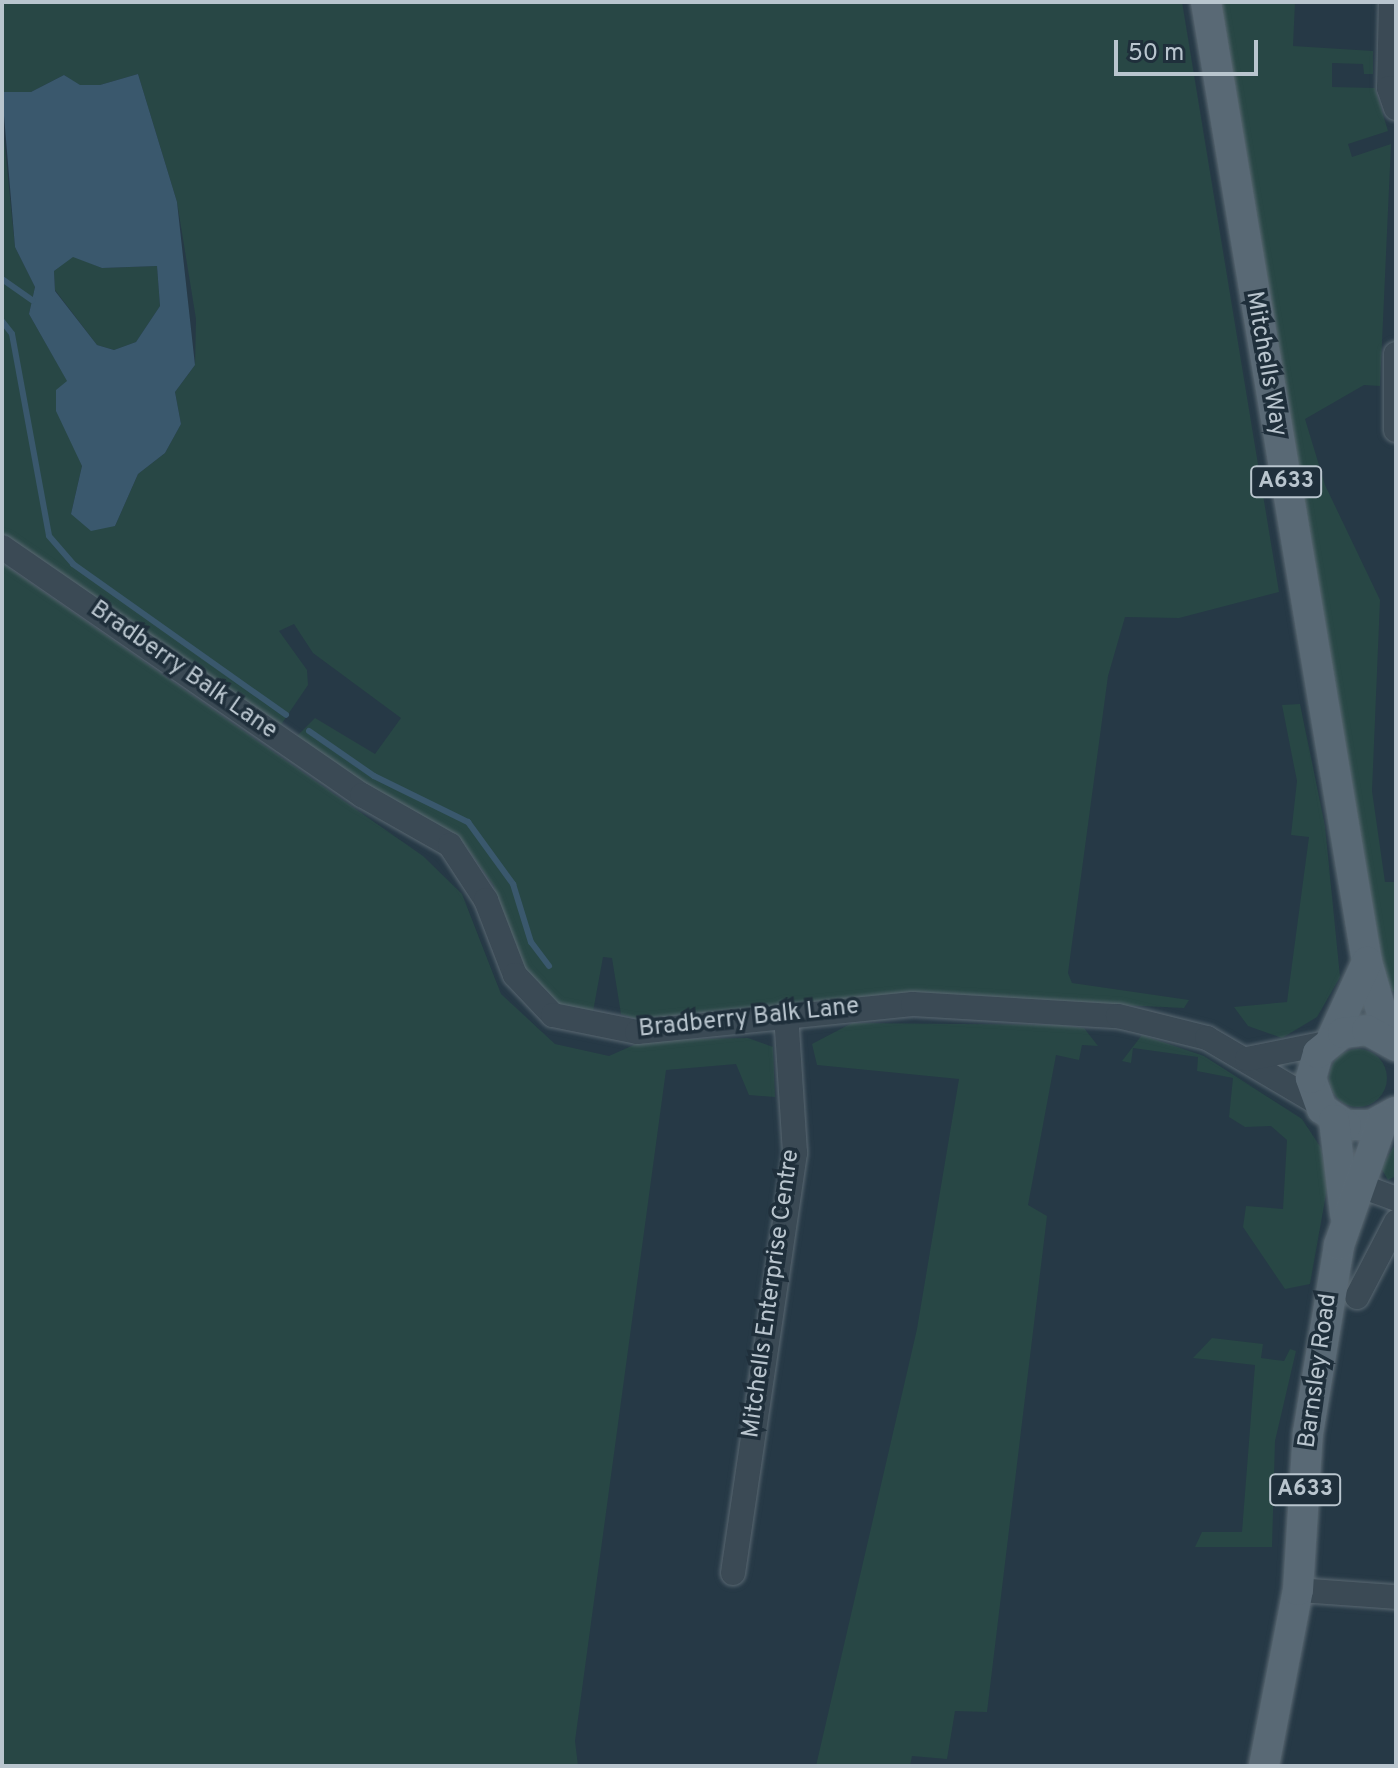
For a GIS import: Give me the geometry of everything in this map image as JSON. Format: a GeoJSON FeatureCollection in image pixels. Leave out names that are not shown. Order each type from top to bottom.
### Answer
{"type":"FeatureCollection","features":[{"type":"Feature","properties":{"kind":"main road","name":"Mitchells Way"},"geometry":{"type":"LineString","coordinates":[[1206,2],[1367,962],[1394,1045]]}},
{"type":"Feature","properties":{"kind":"main road"},"geometry":{"type":"LineString","coordinates":[[1329,1041],[1367,962]]}},
{"type":"Feature","properties":{"kind":"main road"},"geometry":{"type":"LineString","coordinates":[[1329,1041],[1367,1030],[1394,1045]]}},
{"type":"Feature","properties":{"kind":"main road","name":"Barnsley Road"},"geometry":{"type":"LineString","coordinates":[[1329,1041],[1313,1065],[1326,1111],[1345,1214]]}},
{"type":"Feature","properties":{"kind":"main road"},"geometry":{"type":"LineString","coordinates":[[1326,1111],[1359,1127],[1390,1115]]}},
{"type":"Feature","properties":{"kind":"main road","name":"Barnsley Road"},"geometry":{"type":"LineString","coordinates":[[1264,1766],[1298,1590],[1310,1419],[1345,1214],[1361,1186],[1390,1115]]}},
{"type":"Feature","properties":{"kind":"street"},"geometry":{"type":"LineString","coordinates":[[1391,2],[1389,88],[1396,108]]}},
{"type":"Feature","properties":{"kind":"street"},"geometry":{"type":"LineString","coordinates":[[1396,358],[1396,430]]}},
{"type":"Feature","properties":{"kind":"street","name":"Bradberry Balk Lane"},"geometry":{"type":"LineString","coordinates":[[2,547],[362,795],[450,845],[481,892],[521,984],[553,1015],[637,1032],[786,1014],[913,1004],[1049,1010],[1157,1022],[1247,1059],[1326,1111]]}},
{"type":"Feature","properties":{"kind":"street","name":"Mitchells Enterprise Centre"},"geometry":{"type":"LineString","coordinates":[[733,1573],[795,1153],[786,1014]]}},
{"type":"Feature","properties":{"kind":"street"},"geometry":{"type":"LineString","coordinates":[[1247,1059],[1329,1041]]}},
{"type":"Feature","properties":{"kind":"street"},"geometry":{"type":"LineString","coordinates":[[1361,1186],[1396,1199]]}},
{"type":"Feature","properties":{"kind":"street","name":"Barnsley Road"},"geometry":{"type":"LineString","coordinates":[[1357,1297],[1396,1222]]}},
{"type":"Feature","properties":{"kind":"street"},"geometry":{"type":"LineString","coordinates":[[1298,1590],[1396,1597]]}},
{"type":"Feature","properties":{"kind":"green space"},"geometry":{"type":"Polygon","coordinates":[[[2,2],[1182,2],[1279,592],[1179,618],[1125,617],[1108,676],[1068,973],[1072,983],[1189,1000],[1184,1008],[915,995],[636,1019],[621,1014],[612,958],[603,957],[592,1017],[565,1012],[542,996],[509,942],[494,886],[458,835],[376,794],[293,740],[315,718],[375,754],[401,718],[313,653],[294,624],[279,631],[307,670],[308,685],[278,729],[2,534],[2,118],[15,247],[35,287],[29,314],[68,382],[72,442],[82,466],[71,514],[115,526],[138,474],[165,453],[181,424],[175,392],[195,365],[196,319],[177,202],[138,74],[100,85],[80,86],[64,75],[31,92],[2,92],[2,2]]]}},
{"type":"Feature","properties":{"kind":"green space"},"geometry":{"type":"Polygon","coordinates":[[[1215,2],[1295,2],[1293,46],[1373,51],[1373,74],[1364,74],[1363,64],[1332,63],[1332,87],[1375,88],[1388,131],[1348,144],[1352,157],[1391,144],[1380,386],[1364,385],[1305,419],[1325,485],[1380,600],[1372,791],[1385,882],[1396,882],[1396,993],[1385,987],[1215,2]]]}},
{"type":"Feature","properties":{"kind":"green space"},"geometry":{"type":"Polygon","coordinates":[[[73,256],[102,268],[157,266],[160,306],[136,342],[114,350],[97,345],[55,290],[54,271],[73,256]]]}},
{"type":"Feature","properties":{"kind":"green space"},"geometry":{"type":"Polygon","coordinates":[[[2,563],[423,856],[462,894],[501,994],[555,1044],[609,1056],[645,1040],[748,1038],[773,1047],[775,1097],[749,1095],[736,1064],[666,1070],[575,1741],[578,1766],[2,1766],[2,563]]]}},
{"type":"Feature","properties":{"kind":"green space"},"geometry":{"type":"Polygon","coordinates":[[[1300,704],[1325,826],[1340,977],[1317,1017],[1282,1038],[1248,1026],[1234,1007],[1287,1002],[1309,837],[1291,835],[1297,781],[1282,705],[1300,704]]]}},
{"type":"Feature","properties":{"kind":"green space"},"geometry":{"type":"Polygon","coordinates":[[[852,1023],[1061,1025],[1084,1028],[1098,1046],[1082,1045],[1079,1060],[1056,1055],[1028,1205],[1047,1216],[987,1712],[955,1711],[947,1759],[912,1756],[910,1766],[816,1766],[917,1329],[959,1079],[817,1065],[812,1044],[852,1023]]]}},
{"type":"Feature","properties":{"kind":"green space"},"geometry":{"type":"Polygon","coordinates":[[[1142,1035],[1204,1056],[1302,1119],[1321,1148],[1328,1183],[1310,1284],[1285,1289],[1243,1227],[1246,1206],[1283,1209],[1287,1140],[1271,1126],[1245,1127],[1229,1117],[1233,1078],[1197,1071],[1198,1057],[1133,1048],[1131,1063],[1122,1061],[1142,1035]]]}},
{"type":"Feature","properties":{"kind":"green space"},"geometry":{"type":"Polygon","coordinates":[[[1358,1049],[1379,1057],[1387,1078],[1379,1099],[1358,1107],[1337,1099],[1329,1078],[1337,1057],[1358,1049]]]}},
{"type":"Feature","properties":{"kind":"green space"},"geometry":{"type":"Polygon","coordinates":[[[1396,1143],[1396,1176],[1388,1180],[1381,1168],[1396,1143]]]}},
{"type":"Feature","properties":{"kind":"green space"},"geometry":{"type":"Polygon","coordinates":[[[1212,1338],[1263,1344],[1261,1358],[1284,1361],[1290,1349],[1296,1351],[1275,1441],[1272,1547],[1195,1547],[1202,1532],[1242,1532],[1255,1365],[1193,1358],[1212,1338]]]}},
{"type":"Feature","properties":{"kind":"water"},"geometry":{"type":"Polygon","coordinates":[[[138,74],[177,202],[195,365],[175,392],[181,424],[165,453],[138,474],[115,526],[91,531],[71,514],[82,466],[56,411],[56,390],[67,381],[29,314],[35,287],[15,247],[2,92],[31,92],[64,75],[80,85],[100,85],[138,74]],[[73,257],[54,271],[55,291],[97,345],[114,350],[136,342],[160,306],[157,266],[102,268],[73,257]]]}},
{"type":"Feature","properties":{"kind":"waterway"},"geometry":{"type":"LineString","coordinates":[[2,279],[32,300]]}},
{"type":"Feature","properties":{"kind":"waterway"},"geometry":{"type":"LineString","coordinates":[[2,321],[12,334],[49,536],[73,564],[286,715]]}},
{"type":"Feature","properties":{"kind":"waterway"},"geometry":{"type":"LineString","coordinates":[[309,731],[374,776],[468,822],[513,884],[531,942],[549,966]]}}]}
